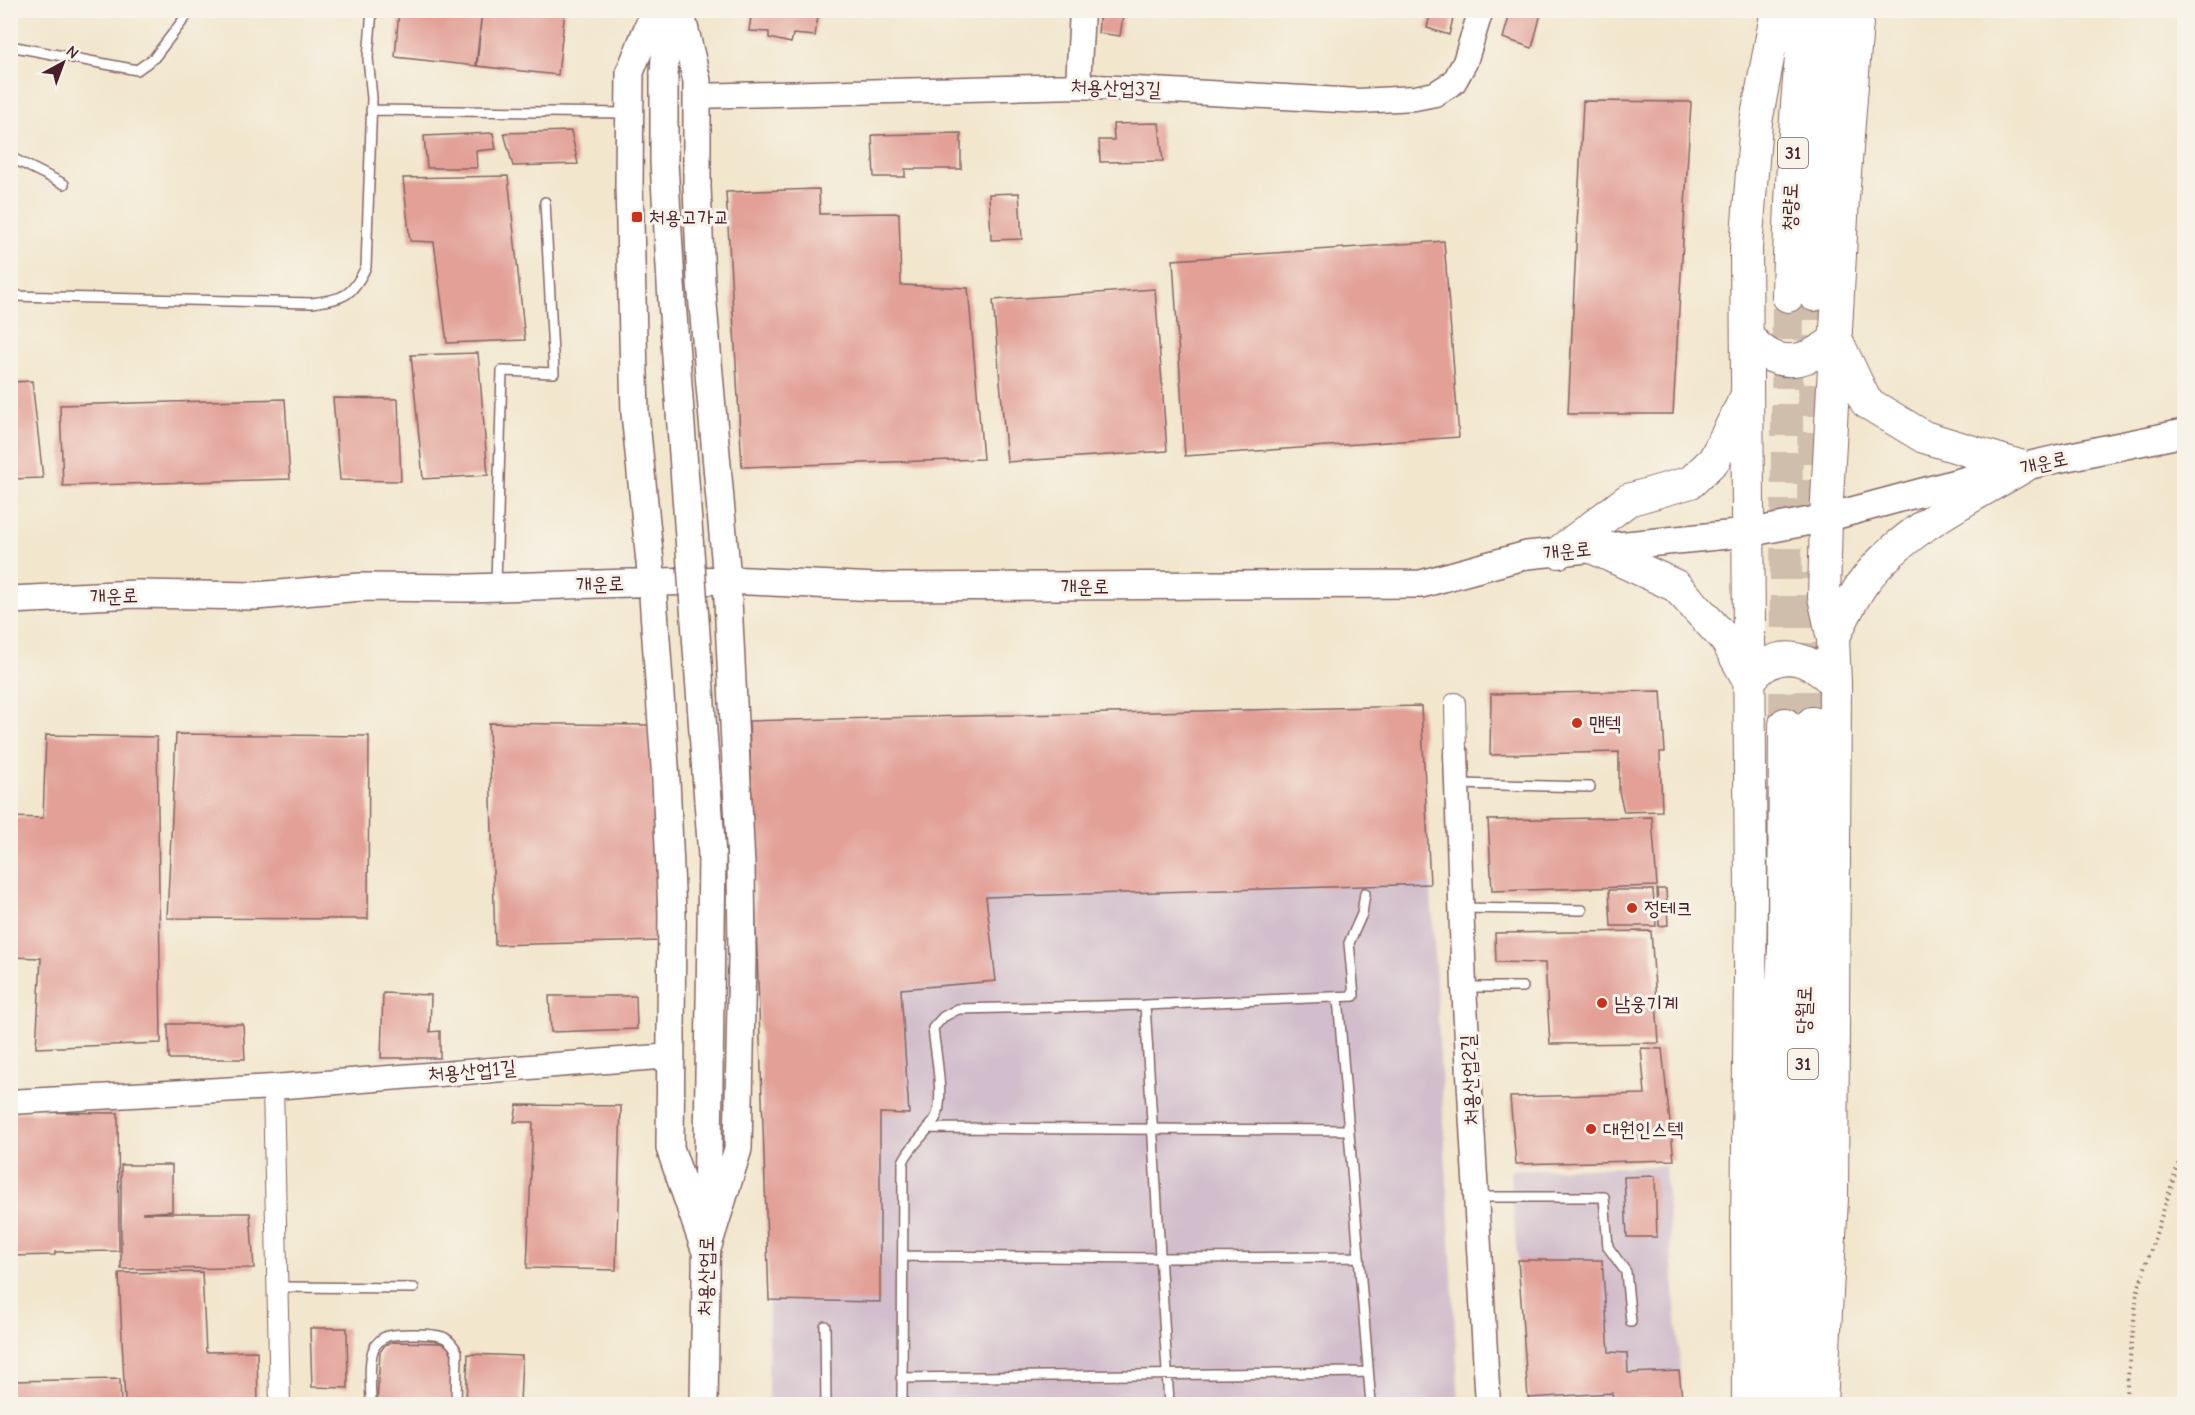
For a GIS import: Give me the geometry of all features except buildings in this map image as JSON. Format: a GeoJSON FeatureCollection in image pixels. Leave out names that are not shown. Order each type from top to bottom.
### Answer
{"type":"FeatureCollection","features":[{"type":"Feature","properties":{"kind":"highway"},"geometry":{"type":"LineString","coordinates":[[1748,1404],[1747,1230],[1751,894],[1746,248],[1755,133],[1777,10]]}},
{"type":"Feature","properties":{"kind":"highway","name":"청량로"},"geometry":{"type":"LineString","coordinates":[[1806,10],[1796,96],[1790,204],[1801,295],[1825,78],[1836,10]]}},
{"type":"Feature","properties":{"kind":"highway"},"geometry":{"type":"LineString","coordinates":[[1821,1404],[1832,1199],[1835,683],[1833,639],[1824,597],[1826,518],[1843,198],[1858,10]]}},
{"type":"Feature","properties":{"kind":"highway"},"geometry":{"type":"LineString","coordinates":[[1747,335],[1757,348],[1771,357],[1790,361],[1804,359],[1821,352],[1836,339]]}},
{"type":"Feature","properties":{"kind":"highway"},"geometry":{"type":"LineString","coordinates":[[1836,339],[1866,402],[1924,437],[2023,467]]}},
{"type":"Feature","properties":{"kind":"highway"},"geometry":{"type":"LineString","coordinates":[[1559,552],[1628,500],[1690,482],[1714,460],[1748,394]]}},
{"type":"Feature","properties":{"kind":"highway"},"geometry":{"type":"LineString","coordinates":[[1833,639],[1847,608],[1879,564],[1934,520],[1970,496],[2023,467]]}},
{"type":"Feature","properties":{"kind":"highway"},"geometry":{"type":"LineString","coordinates":[[1594,548],[1676,586],[1726,640],[1749,681]]}},
{"type":"Feature","properties":{"kind":"highway"},"geometry":{"type":"LineString","coordinates":[[1749,681],[1759,668],[1773,660],[1789,658],[1821,669],[1835,683]]}},
{"type":"Feature","properties":{"kind":"highway","name":"당월로"},"geometry":{"type":"LineString","coordinates":[[1773,1404],[1778,1229],[1776,1081],[1798,723],[1803,1079],[1800,1404]]}},
{"type":"Feature","properties":{"kind":"main road"},"geometry":{"type":"LineString","coordinates":[[656,10],[630,72],[628,185],[635,413],[652,582],[666,780],[672,913],[670,1148],[706,1252]]}},
{"type":"Feature","properties":{"kind":"main road","name":"처용산업로"},"geometry":{"type":"LineString","coordinates":[[668,10],[664,74],[664,162],[671,290],[712,856],[704,1404]]}},
{"type":"Feature","properties":{"kind":"main road"},"geometry":{"type":"LineString","coordinates":[[680,10],[697,81],[697,187],[701,282],[727,580],[741,866],[742,956],[738,1149],[706,1252]]}},
{"type":"Feature","properties":{"kind":"main road","name":"개운로"},"geometry":{"type":"LineString","coordinates":[[10,600],[137,594],[256,596],[361,587],[496,588],[727,580],[877,587],[1421,584],[1527,555],[1747,533],[1826,518],[2023,467],[2184,434]]}},
{"type":"Feature","properties":{"kind":"street"},"geometry":{"type":"LineString","coordinates":[[1078,86],[1082,10]]}},
{"type":"Feature","properties":{"kind":"street","name":"처용산업3길"},"geometry":{"type":"LineString","coordinates":[[696,96],[1078,86],[1359,101],[1415,98],[1435,94],[1454,82],[1465,62],[1481,10]]}},
{"type":"Feature","properties":{"kind":"street"},"geometry":{"type":"LineString","coordinates":[[1455,703],[1456,754]]}},
{"type":"Feature","properties":{"kind":"street","name":"처용산업2길"},"geometry":{"type":"LineString","coordinates":[[1456,754],[1464,987],[1488,1404]]}},
{"type":"Feature","properties":{"kind":"street","name":"처용산업1길"},"geometry":{"type":"LineString","coordinates":[[10,1102],[273,1087],[670,1056]]}},
{"type":"Feature","properties":{"kind":"street"},"geometry":{"type":"LineString","coordinates":[[273,1087],[280,1404]]}},
{"type":"Feature","properties":{"kind":"lane"},"geometry":{"type":"LineString","coordinates":[[10,46],[138,70],[154,58],[191,10]]}},
{"type":"Feature","properties":{"kind":"lane"},"geometry":{"type":"LineString","coordinates":[[10,296],[312,303],[340,299],[357,287],[366,267],[371,110],[368,58],[372,10]]}},
{"type":"Feature","properties":{"kind":"lane"},"geometry":{"type":"LineString","coordinates":[[371,110],[629,113]]}},
{"type":"Feature","properties":{"kind":"lane"},"geometry":{"type":"LineString","coordinates":[[10,157],[64,184]]}},
{"type":"Feature","properties":{"kind":"lane"},"geometry":{"type":"LineString","coordinates":[[496,588],[502,371],[554,372],[545,202]]}},
{"type":"Feature","properties":{"kind":"lane"},"geometry":{"type":"LineString","coordinates":[[1457,784],[1590,787]]}},
{"type":"Feature","properties":{"kind":"lane"},"geometry":{"type":"LineString","coordinates":[[902,1404],[903,1162],[910,1147],[928,1128],[941,1105],[933,1028],[943,1017],[958,1010],[1354,996],[1349,943],[1362,914],[1365,893]]}},
{"type":"Feature","properties":{"kind":"lane"},"geometry":{"type":"LineString","coordinates":[[1461,908],[1582,910]]}},
{"type":"Feature","properties":{"kind":"lane"},"geometry":{"type":"LineString","coordinates":[[1464,987],[1522,987]]}},
{"type":"Feature","properties":{"kind":"lane"},"geometry":{"type":"LineString","coordinates":[[1338,997],[1371,1404]]}},
{"type":"Feature","properties":{"kind":"lane"},"geometry":{"type":"LineString","coordinates":[[1145,1005],[1169,1404]]}},
{"type":"Feature","properties":{"kind":"lane"},"geometry":{"type":"LineString","coordinates":[[928,1128],[1349,1130]]}},
{"type":"Feature","properties":{"kind":"lane"},"geometry":{"type":"LineString","coordinates":[[1476,1197],[1604,1197],[1608,1247],[1626,1272],[1631,1322]]}},
{"type":"Feature","properties":{"kind":"lane"},"geometry":{"type":"LineString","coordinates":[[903,1256],[1359,1257]]}},
{"type":"Feature","properties":{"kind":"lane"},"geometry":{"type":"LineString","coordinates":[[278,1287],[414,1288]]}},
{"type":"Feature","properties":{"kind":"lane"},"geometry":{"type":"LineString","coordinates":[[825,1326],[826,1404]]}},
{"type":"Feature","properties":{"kind":"lane"},"geometry":{"type":"LineString","coordinates":[[371,1404],[372,1356],[380,1340],[388,1336],[436,1335],[453,1345],[457,1352],[456,1404]]}},
{"type":"Feature","properties":{"kind":"lane"},"geometry":{"type":"LineString","coordinates":[[901,1378],[1368,1372]]}},
{"type":"Feature","properties":{"kind":"path"},"geometry":{"type":"LineString","coordinates":[[2124,1404],[2137,1293],[2184,1146]]}},
{"type":"Feature","properties":{"kind":"shaded area"},"geometry":{"type":"Polygon","coordinates":[[[1421,706],[1459,1404],[768,1404],[769,1300],[749,721],[1421,706]]]}},
{"type":"Feature","properties":{"kind":"shaded area"},"geometry":{"type":"Polygon","coordinates":[[[1665,1166],[1682,1398],[1529,1402],[1510,1170],[1665,1166]]]}},
{"type":"Feature","properties":{"kind":"tunnel"},"geometry":{"type":"LineString","coordinates":[[1813,512],[1814,295]]}},
{"type":"Feature","properties":{"kind":"tunnel"},"geometry":{"type":"LineString","coordinates":[[1785,724],[1788,296]]}},
{"type":"Feature","properties":{"kind":"tunnel"},"geometry":{"type":"LineString","coordinates":[[1812,573],[1812,723]]}},
{"type":"Feature","properties":{"kind":"place","name":"처용고가교"},"geometry":{"type":"Point","coordinates":[637,217]}},
{"type":"Feature","properties":{"kind":"place","name":"맨텍"},"geometry":{"type":"Point","coordinates":[1577,723]}},
{"type":"Feature","properties":{"kind":"place","name":"정테크"},"geometry":{"type":"Point","coordinates":[1632,908]}},
{"type":"Feature","properties":{"kind":"place","name":"남웅기계"},"geometry":{"type":"Point","coordinates":[1602,1003]}},
{"type":"Feature","properties":{"kind":"place","name":"대원인스텍"},"geometry":{"type":"Point","coordinates":[1591,1129]}}]}
